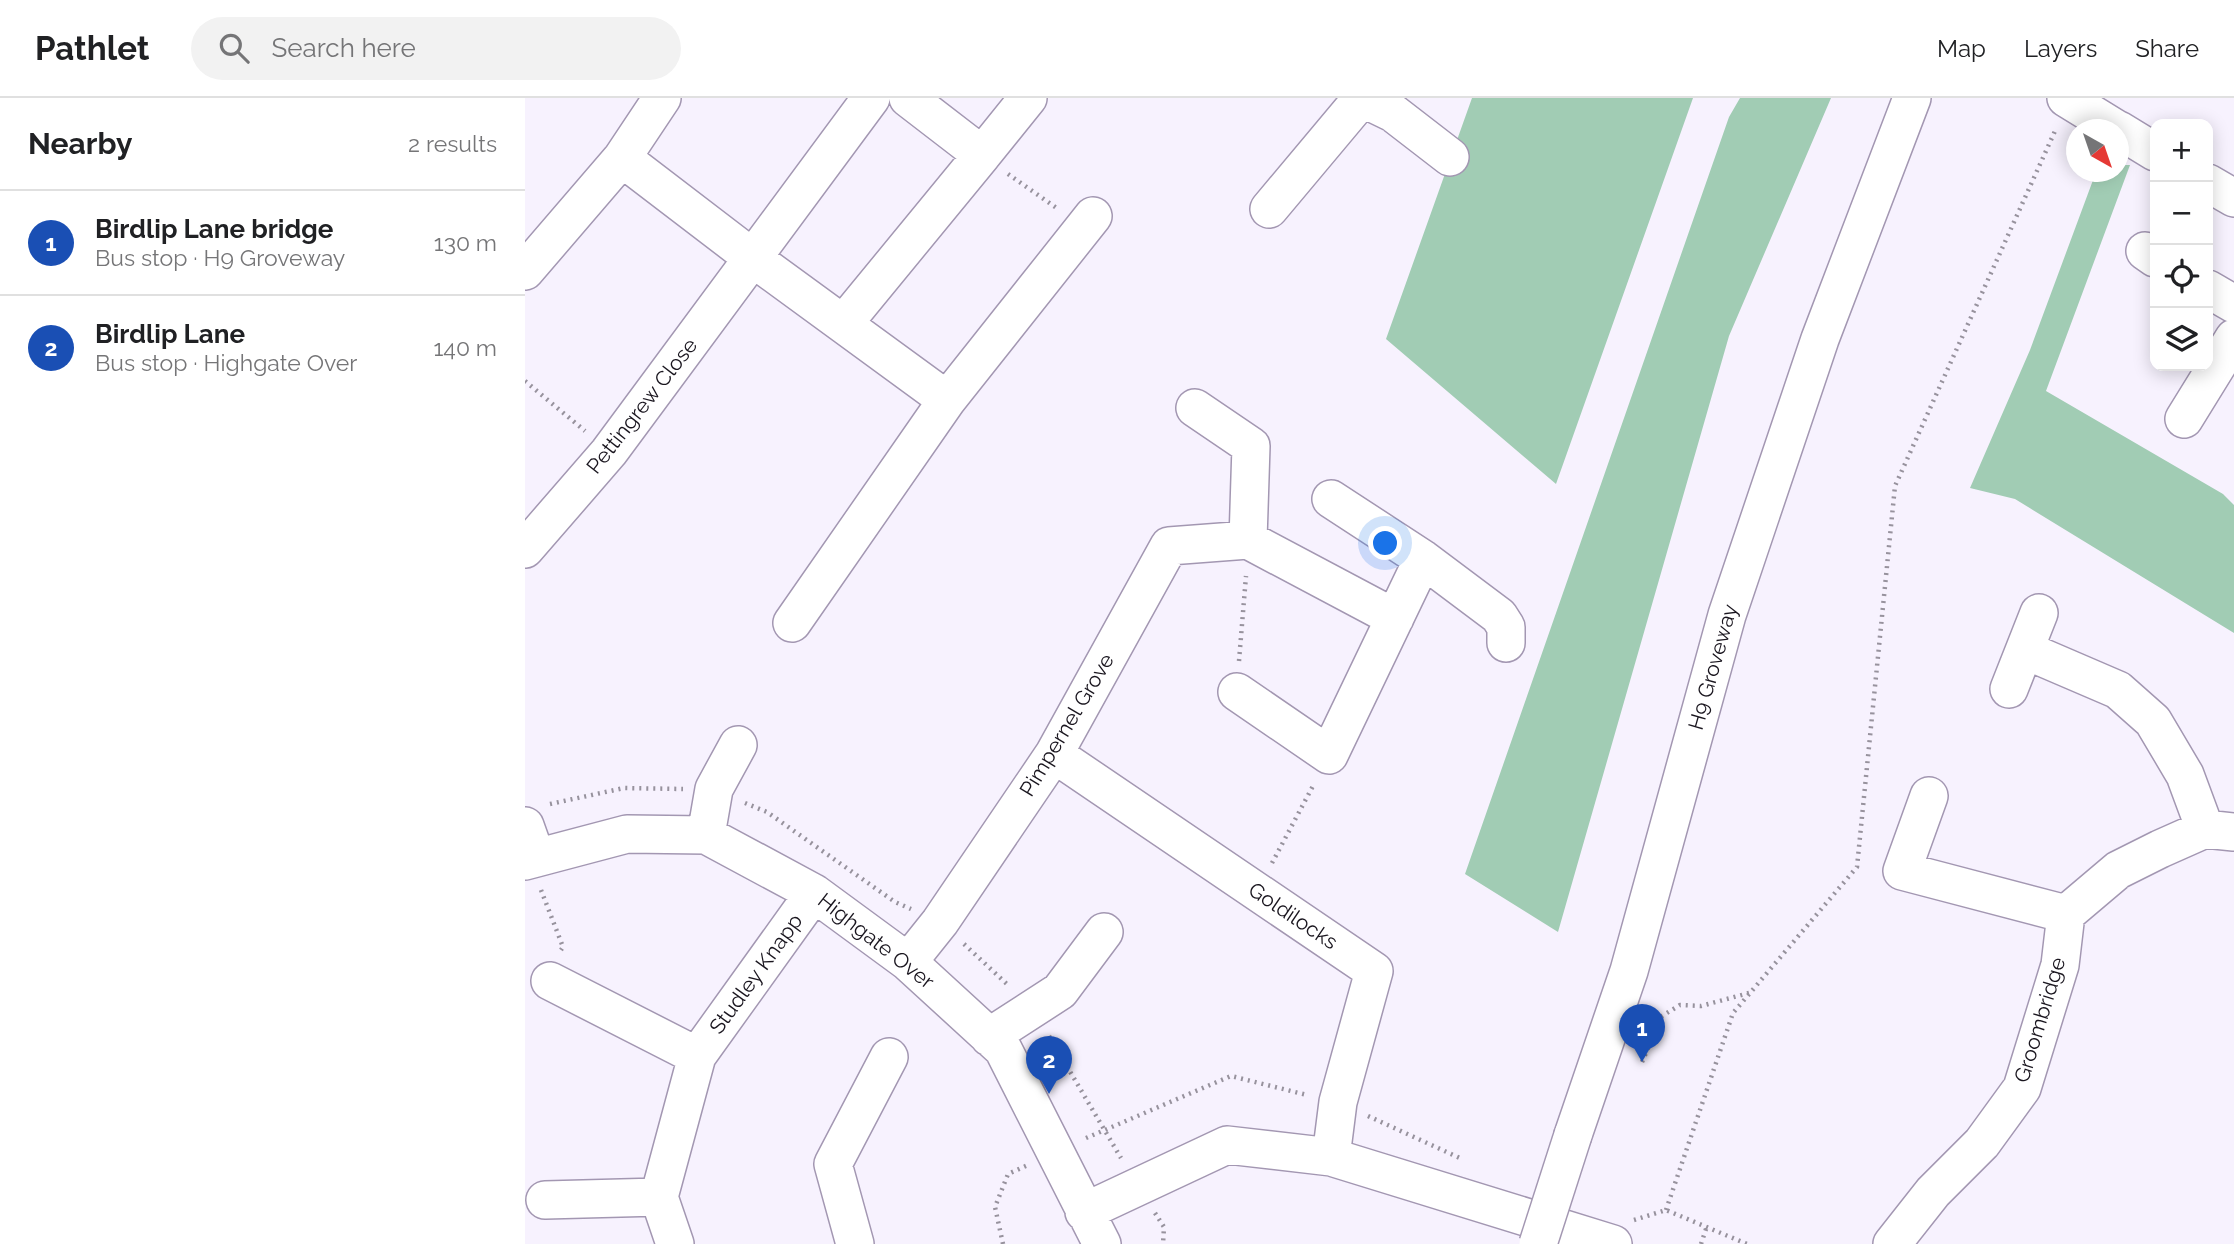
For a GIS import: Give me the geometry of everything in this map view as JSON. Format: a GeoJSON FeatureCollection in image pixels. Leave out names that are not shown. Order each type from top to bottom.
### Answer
{"type":"FeatureCollection","features":[{"type":"Feature","properties":{"kind":"street"},"geometry":{"type":"LineString","coordinates":[[525,271],[622,158],[662,98]]}},
{"type":"Feature","properties":{"kind":"street","name":"Pettingrew Close"},"geometry":{"type":"LineString","coordinates":[[525,550],[609,452],[754,259],[870,98]]}},
{"type":"Feature","properties":{"kind":"street"},"geometry":{"type":"LineString","coordinates":[[908,98],[982,155]]}},
{"type":"Feature","properties":{"kind":"street"},"geometry":{"type":"LineString","coordinates":[[844,323],[1028,98]]}},
{"type":"Feature","properties":{"kind":"street"},"geometry":{"type":"LineString","coordinates":[[1269,209],[1362,98],[1393,113],[1450,157]]}},
{"type":"Feature","properties":{"kind":"street","name":"H9 Groveway"},"geometry":{"type":"LineString","coordinates":[[1538,1244],[1629,971],[1727,615],[1820,339],[1912,98]]}},
{"type":"Feature","properties":{"kind":"street"},"geometry":{"type":"LineString","coordinates":[[2068,99],[2100,119]]}},
{"type":"Feature","properties":{"kind":"street"},"geometry":{"type":"LineString","coordinates":[[2129,137],[2150,149]]}},
{"type":"Feature","properties":{"kind":"street"},"geometry":{"type":"LineString","coordinates":[[622,158],[754,259],[947,400]]}},
{"type":"Feature","properties":{"kind":"street"},"geometry":{"type":"LineString","coordinates":[[2213,186],[2234,198]]}},
{"type":"Feature","properties":{"kind":"street"},"geometry":{"type":"LineString","coordinates":[[792,623],[947,400],[1079,218]]}},
{"type":"Feature","properties":{"kind":"street"},"geometry":{"type":"LineString","coordinates":[[2213,292],[2234,304]]}},
{"type":"Feature","properties":{"kind":"street"},"geometry":{"type":"LineString","coordinates":[[2184,419],[2234,338]]}},
{"type":"Feature","properties":{"kind":"street"},"geometry":{"type":"LineString","coordinates":[[1195,408],[1251,446],[1248,540],[1395,618]]}},
{"type":"Feature","properties":{"kind":"street"},"geometry":{"type":"LineString","coordinates":[[1331,499],[1423,559],[1499,616],[1506,627],[1506,643]]}},
{"type":"Feature","properties":{"kind":"street","name":"Pimpernel Grove"},"geometry":{"type":"LineString","coordinates":[[908,962],[940,922],[1054,754],[1169,546],[1248,540]]}},
{"type":"Feature","properties":{"kind":"street"},"geometry":{"type":"LineString","coordinates":[[1237,692],[1329,755],[1423,559]]}},
{"type":"Feature","properties":{"kind":"street"},"geometry":{"type":"LineString","coordinates":[[2009,689],[2039,613]]}},
{"type":"Feature","properties":{"kind":"street"},"geometry":{"type":"LineString","coordinates":[[1929,796],[1895,885],[2066,914],[2118,870],[2219,831],[2153,721],[2118,690],[2025,650]]}},
{"type":"Feature","properties":{"kind":"street"},"geometry":{"type":"LineString","coordinates":[[706,835],[714,789],[738,745]]}},
{"type":"Feature","properties":{"kind":"street","name":"Goldilocks"},"geometry":{"type":"LineString","coordinates":[[1054,754],[1374,971],[1338,1102],[1331,1157]]}},
{"type":"Feature","properties":{"kind":"street","name":"Highgate Over"},"geometry":{"type":"LineString","coordinates":[[529,851],[627,834],[706,835],[814,893],[908,962],[1003,1049],[1084,1212],[1103,1244]]}},
{"type":"Feature","properties":{"kind":"street","name":"Studley Knapp"},"geometry":{"type":"LineString","coordinates":[[659,1197],[697,1056],[814,893]]}},
{"type":"Feature","properties":{"kind":"street","name":"Groombridge"},"geometry":{"type":"LineString","coordinates":[[1892,1244],[1933,1192],[1982,1143],[2022,1088],[2060,965],[2066,914]]}},
{"type":"Feature","properties":{"kind":"street"},"geometry":{"type":"LineString","coordinates":[[989,1037],[1060,991],[1104,932]]}},
{"type":"Feature","properties":{"kind":"street","name":"Studley Knapp"},"geometry":{"type":"LineString","coordinates":[[550,981],[697,1056]]}},
{"type":"Feature","properties":{"kind":"street"},"geometry":{"type":"LineString","coordinates":[[855,1244],[833,1164],[888,1057]]}},
{"type":"Feature","properties":{"kind":"street"},"geometry":{"type":"LineString","coordinates":[[1084,1212],[1227,1145],[1331,1157],[1613,1244]]}},
{"type":"Feature","properties":{"kind":"street"},"geometry":{"type":"LineString","coordinates":[[545,1200],[659,1197],[675,1244]]}},
{"type":"Feature","properties":{"kind":"path"},"geometry":{"type":"LineString","coordinates":[[1666,1210],[1733,1013],[1857,867],[1895,486],[2068,99]]}},
{"type":"Feature","properties":{"kind":"path"},"geometry":{"type":"LineString","coordinates":[[982,155],[1079,218]]}},
{"type":"Feature","properties":{"kind":"path"},"geometry":{"type":"LineString","coordinates":[[525,381],[609,452]]}},
{"type":"Feature","properties":{"kind":"path"},"geometry":{"type":"LineString","coordinates":[[1237,692],[1248,540]]}},
{"type":"Feature","properties":{"kind":"path"},"geometry":{"type":"LineString","coordinates":[[1257,892],[1329,755]]}},
{"type":"Feature","properties":{"kind":"path"},"geometry":{"type":"LineString","coordinates":[[529,851],[563,947],[550,981]]}},
{"type":"Feature","properties":{"kind":"path"},"geometry":{"type":"LineString","coordinates":[[1642,1062],[1662,1016],[1680,1005],[1701,1006],[1750,993]]}},
{"type":"Feature","properties":{"kind":"path"},"geometry":{"type":"LineString","coordinates":[[1701,1244],[1707,1226]]}},
{"type":"Feature","properties":{"kind":"green space"},"geometry":{"type":"Polygon","coordinates":[[[1472,98],[1693,98],[1556,484],[1386,339],[1472,98]]]}},
{"type":"Feature","properties":{"kind":"green space"},"geometry":{"type":"Polygon","coordinates":[[[1740,98],[1831,98],[1729,336],[1558,932],[1465,874],[1729,117],[1740,98]]]}},
{"type":"Feature","properties":{"kind":"green space"},"geometry":{"type":"Polygon","coordinates":[[[2092,182],[2124,182],[2046,391],[2223,494],[2234,505],[2234,633],[2015,499],[1970,488],[2030,350],[2092,182]]]}},
{"type":"Feature","properties":{"kind":"place","name":"Birdlip Lane bridge"},"geometry":{"type":"Point","coordinates":[1642,1062]}},
{"type":"Feature","properties":{"kind":"place","name":"Birdlip Lane"},"geometry":{"type":"Point","coordinates":[1049,1094]}}]}
